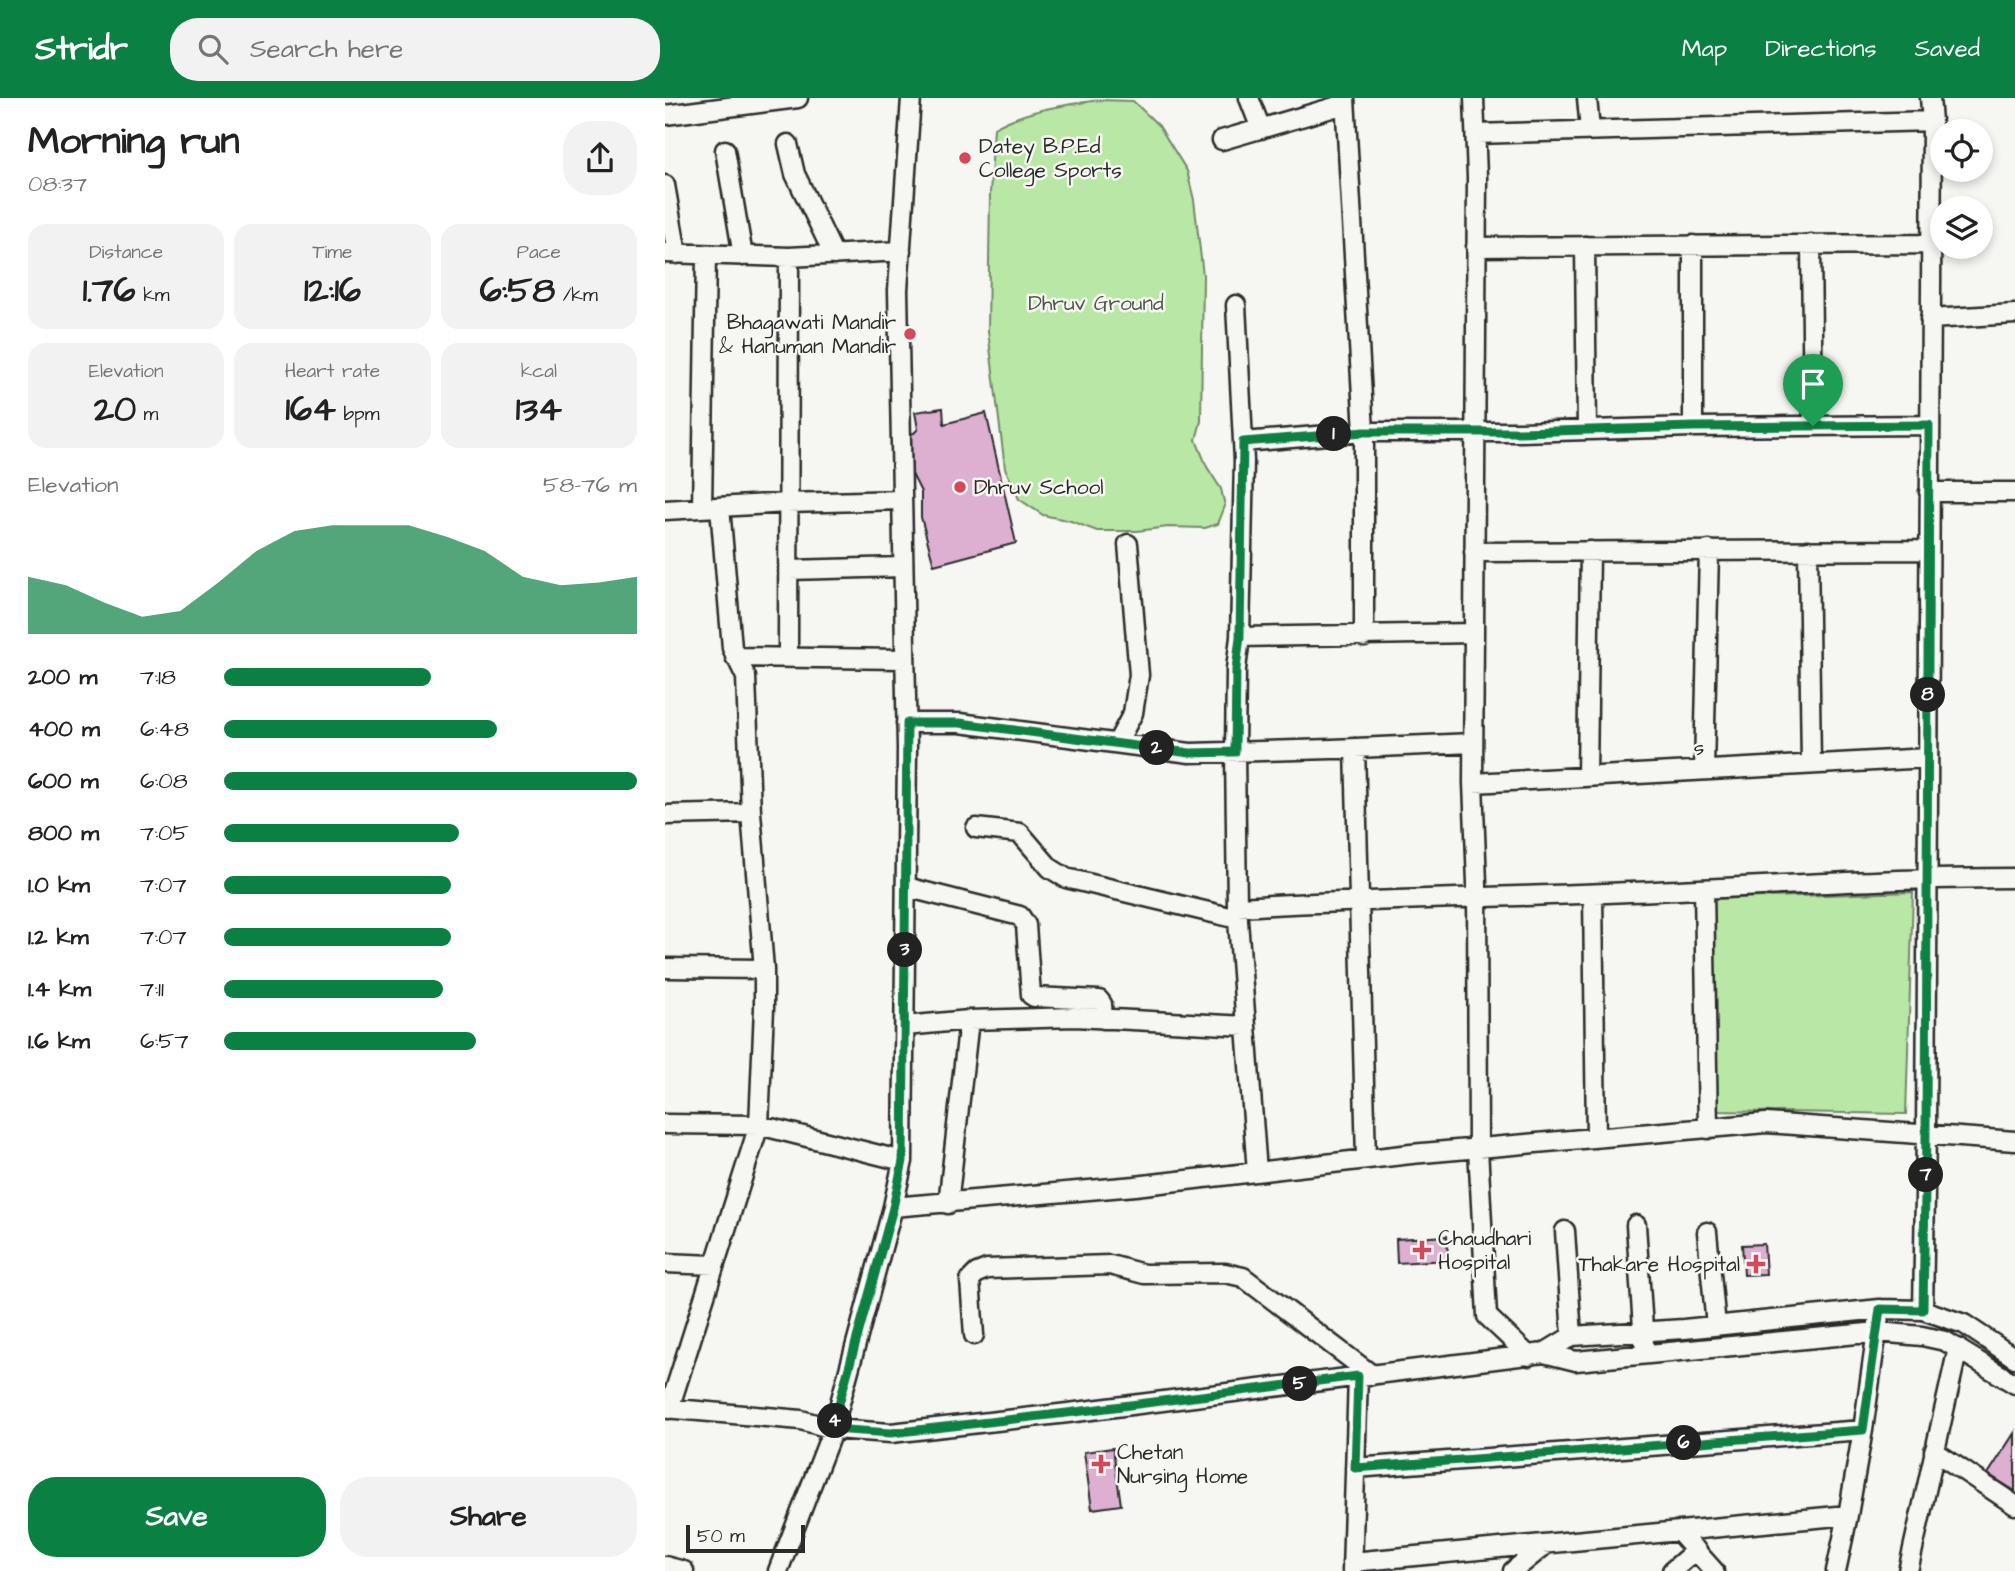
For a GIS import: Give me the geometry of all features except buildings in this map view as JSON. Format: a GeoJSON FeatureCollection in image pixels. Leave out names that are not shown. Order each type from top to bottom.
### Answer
{"type":"FeatureCollection","features":[{"type":"Feature","properties":{"kind":"street"},"geometry":{"type":"LineString","coordinates":[[665,116],[695,104],[798,98]]}},
{"type":"Feature","properties":{"kind":"street"},"geometry":{"type":"LineString","coordinates":[[778,1571],[832,1429],[893,1208],[903,1161],[907,723],[898,290],[911,98]]}},
{"type":"Feature","properties":{"kind":"street"},"geometry":{"type":"LineString","coordinates":[[1249,98],[1261,129]]}},
{"type":"Feature","properties":{"kind":"street"},"geometry":{"type":"LineString","coordinates":[[1475,98],[1473,783],[1477,897],[1478,1149],[1487,1315],[1537,1354]]}},
{"type":"Feature","properties":{"kind":"street"},"geometry":{"type":"LineString","coordinates":[[1587,98],[1590,130]]}},
{"type":"Feature","properties":{"kind":"street"},"geometry":{"type":"LineString","coordinates":[[1930,98],[1933,119]]}},
{"type":"Feature","properties":{"kind":"street"},"geometry":{"type":"LineString","coordinates":[[1222,140],[1345,101],[1364,432],[1364,637]]}},
{"type":"Feature","properties":{"kind":"street"},"geometry":{"type":"LineString","coordinates":[[1476,134],[1930,121]]}},
{"type":"Feature","properties":{"kind":"street"},"geometry":{"type":"LineString","coordinates":[[788,144],[795,174],[834,255]]}},
{"type":"Feature","properties":{"kind":"street"},"geometry":{"type":"LineString","coordinates":[[725,150],[743,256]]}},
{"type":"Feature","properties":{"kind":"street"},"geometry":{"type":"LineString","coordinates":[[665,185],[671,253],[789,257],[901,251]]}},
{"type":"Feature","properties":{"kind":"street"},"geometry":{"type":"LineString","coordinates":[[1811,244],[1813,426]]}},
{"type":"Feature","properties":{"kind":"street"},"geometry":{"type":"LineString","coordinates":[[1476,247],[1930,244]]}},
{"type":"Feature","properties":{"kind":"street"},"geometry":{"type":"LineString","coordinates":[[1693,245],[1693,427]]}},
{"type":"Feature","properties":{"kind":"street"},"geometry":{"type":"LineString","coordinates":[[1585,246],[1587,430]]}},
{"type":"Feature","properties":{"kind":"street"},"geometry":{"type":"LineString","coordinates":[[702,508],[706,255]]}},
{"type":"Feature","properties":{"kind":"street"},"geometry":{"type":"LineString","coordinates":[[788,657],[789,257]]}},
{"type":"Feature","properties":{"kind":"street"},"geometry":{"type":"LineString","coordinates":[[1923,1310],[1928,878],[1930,259]]}},
{"type":"Feature","properties":{"kind":"street"},"geometry":{"type":"LineString","coordinates":[[1236,305],[1243,442],[1240,637],[1236,669],[1237,913],[1257,1172]]}},
{"type":"Feature","properties":{"kind":"street"},"geometry":{"type":"LineString","coordinates":[[1930,318],[2015,314]]}},
{"type":"Feature","properties":{"kind":"street"},"geometry":{"type":"LineString","coordinates":[[1243,442],[1364,432],[1929,425]]}},
{"type":"Feature","properties":{"kind":"street"},"geometry":{"type":"LineString","coordinates":[[1929,492],[2015,492]]}},
{"type":"Feature","properties":{"kind":"street"},"geometry":{"type":"LineString","coordinates":[[665,510],[902,499]]}},
{"type":"Feature","properties":{"kind":"street"},"geometry":{"type":"LineString","coordinates":[[720,507],[731,648],[746,677],[751,813],[764,969],[759,1125],[667,1409],[801,1420],[832,1429],[891,1433],[1537,1354],[1576,1360],[1878,1332],[1936,1338],[1958,1348],[2015,1384]]}},
{"type":"Feature","properties":{"kind":"street"},"geometry":{"type":"LineString","coordinates":[[1117,743],[1133,713],[1139,675],[1128,544]]}},
{"type":"Feature","properties":{"kind":"street"},"geometry":{"type":"LineString","coordinates":[[1808,550],[1811,764]]}},
{"type":"Feature","properties":{"kind":"street"},"geometry":{"type":"LineString","coordinates":[[1474,552],[1929,550]]}},
{"type":"Feature","properties":{"kind":"street"},"geometry":{"type":"LineString","coordinates":[[1587,777],[1590,551]]}},
{"type":"Feature","properties":{"kind":"street"},"geometry":{"type":"LineString","coordinates":[[1704,770],[1709,551]]}},
{"type":"Feature","properties":{"kind":"street"},"geometry":{"type":"LineString","coordinates":[[789,570],[904,567]]}},
{"type":"Feature","properties":{"kind":"street"},"geometry":{"type":"LineString","coordinates":[[1240,637],[1364,637],[1474,633]]}},
{"type":"Feature","properties":{"kind":"street"},"geometry":{"type":"LineString","coordinates":[[735,657],[905,659]]}},
{"type":"Feature","properties":{"kind":"street"},"geometry":{"type":"LineString","coordinates":[[907,723],[960,723],[1190,753],[1473,743]]}},
{"type":"Feature","properties":{"kind":"street"},"geometry":{"type":"LineString","coordinates":[[1355,748],[1366,1159]]}},
{"type":"Feature","properties":{"kind":"street","name":"s"},"geometry":{"type":"LineString","coordinates":[[1473,783],[1928,758]]}},
{"type":"Feature","properties":{"kind":"street"},"geometry":{"type":"LineString","coordinates":[[665,814],[751,813]]}},
{"type":"Feature","properties":{"kind":"street"},"geometry":{"type":"LineString","coordinates":[[976,828],[1020,833],[1050,867],[1066,878],[1237,913],[1360,900],[1593,894],[1928,878],[2015,877]]}},
{"type":"Feature","properties":{"kind":"street"},"geometry":{"type":"LineString","coordinates":[[906,887],[1020,916],[1026,925],[1031,995],[1099,999],[1103,1019]]}},
{"type":"Feature","properties":{"kind":"street"},"geometry":{"type":"LineString","coordinates":[[1704,889],[1708,1129]]}},
{"type":"Feature","properties":{"kind":"street"},"geometry":{"type":"LineString","coordinates":[[1593,894],[1596,1138]]}},
{"type":"Feature","properties":{"kind":"street"},"geometry":{"type":"LineString","coordinates":[[665,968],[764,969]]}},
{"type":"Feature","properties":{"kind":"street"},"geometry":{"type":"LineString","coordinates":[[905,1026],[969,1020],[1103,1019],[1246,1026]]}},
{"type":"Feature","properties":{"kind":"street"},"geometry":{"type":"LineString","coordinates":[[948,1204],[969,1020]]}},
{"type":"Feature","properties":{"kind":"street"},"geometry":{"type":"LineString","coordinates":[[665,1124],[759,1125],[903,1161]]}},
{"type":"Feature","properties":{"kind":"street"},"geometry":{"type":"LineString","coordinates":[[893,1208],[1366,1159],[1766,1124],[2015,1141]]}},
{"type":"Feature","properties":{"kind":"street"},"geometry":{"type":"LineString","coordinates":[[1636,1225],[1644,1354]]}},
{"type":"Feature","properties":{"kind":"street"},"geometry":{"type":"LineString","coordinates":[[1565,1231],[1572,1336]]}},
{"type":"Feature","properties":{"kind":"street"},"geometry":{"type":"LineString","coordinates":[[1707,1232],[1716,1326]]}},
{"type":"Feature","properties":{"kind":"street"},"geometry":{"type":"LineString","coordinates":[[665,1263],[714,1265]]}},
{"type":"Feature","properties":{"kind":"street"},"geometry":{"type":"LineString","coordinates":[[974,1335],[970,1280],[987,1269],[1110,1265],[1154,1275],[1225,1273],[1243,1277],[1365,1375]]}},
{"type":"Feature","properties":{"kind":"street"},"geometry":{"type":"LineString","coordinates":[[1537,1354],[1572,1336],[1716,1326],[1880,1309],[1923,1310],[1964,1324],[2015,1358]]}},
{"type":"Feature","properties":{"kind":"street"},"geometry":{"type":"LineString","coordinates":[[1836,1571],[1863,1430],[1880,1309]]}},
{"type":"Feature","properties":{"kind":"street"},"geometry":{"type":"LineString","coordinates":[[1908,1571],[1958,1348]]}},
{"type":"Feature","properties":{"kind":"street"},"geometry":{"type":"LineString","coordinates":[[1365,1375],[1355,1468],[1352,1566],[1848,1515]]}},
{"type":"Feature","properties":{"kind":"street"},"geometry":{"type":"LineString","coordinates":[[1355,1468],[1863,1430]]}},
{"type":"Feature","properties":{"kind":"street"},"geometry":{"type":"LineString","coordinates":[[1934,1451],[2015,1505]]}},
{"type":"Feature","properties":{"kind":"street"},"geometry":{"type":"LineString","coordinates":[[1679,1532],[1714,1571]]}},
{"type":"Feature","properties":{"kind":"street"},"geometry":{"type":"LineString","coordinates":[[1513,1571],[1546,1544]]}},
{"type":"Feature","properties":{"kind":"street"},"geometry":{"type":"LineString","coordinates":[[1672,1571],[1696,1550]]}},
{"type":"Feature","properties":{"kind":"street"},"geometry":{"type":"LineString","coordinates":[[665,1566],[684,1571]]}},
{"type":"Feature","properties":{"kind":"green space","name":"Dhruv Ground"},"geometry":{"type":"Polygon","coordinates":[[[1099,100],[1133,101],[1159,126],[1187,171],[1194,200],[1203,275],[1201,421],[1196,440],[1207,467],[1221,489],[1225,506],[1218,524],[1205,528],[1097,531],[1071,521],[1043,515],[1019,499],[1005,468],[988,331],[994,128],[1058,106],[1099,100]]]}},
{"type":"Feature","properties":{"kind":"green space"},"geometry":{"type":"Polygon","coordinates":[[[1913,892],[1906,1114],[1715,1111],[1709,899],[1913,892]]]}},
{"type":"Feature","properties":{"kind":"place","name":"Datey B.P.Ed College Sports"},"geometry":{"type":"Point","coordinates":[965,158]}},
{"type":"Feature","properties":{"kind":"place","name":"Bhagawati Mandir & Hanuman Mandir"},"geometry":{"type":"Point","coordinates":[910,334]}},
{"type":"Feature","properties":{"kind":"place","name":"Dhruv School"},"geometry":{"type":"Point","coordinates":[960,487]}},
{"type":"Feature","properties":{"kind":"place","name":"Chaudhari Hospital"},"geometry":{"type":"Point","coordinates":[1422,1250]}},
{"type":"Feature","properties":{"kind":"place","name":"Thakare Hospital"},"geometry":{"type":"Point","coordinates":[1756,1264]}},
{"type":"Feature","properties":{"kind":"place","name":"Chetan Nursing Home"},"geometry":{"type":"Point","coordinates":[1101,1464]}},
{"type":"Feature","properties":{"kind":"route"},"geometry":{"type":"LineString","coordinates":[[1929,425],[1923,1310],[1880,1309],[1863,1430],[1355,1468],[1358,1376],[891,1433],[832,1429],[893,1208],[903,1161],[907,723],[960,723],[1190,753],[1235,752],[1243,442],[1364,432],[1813,426],[1929,425]]}}]}
